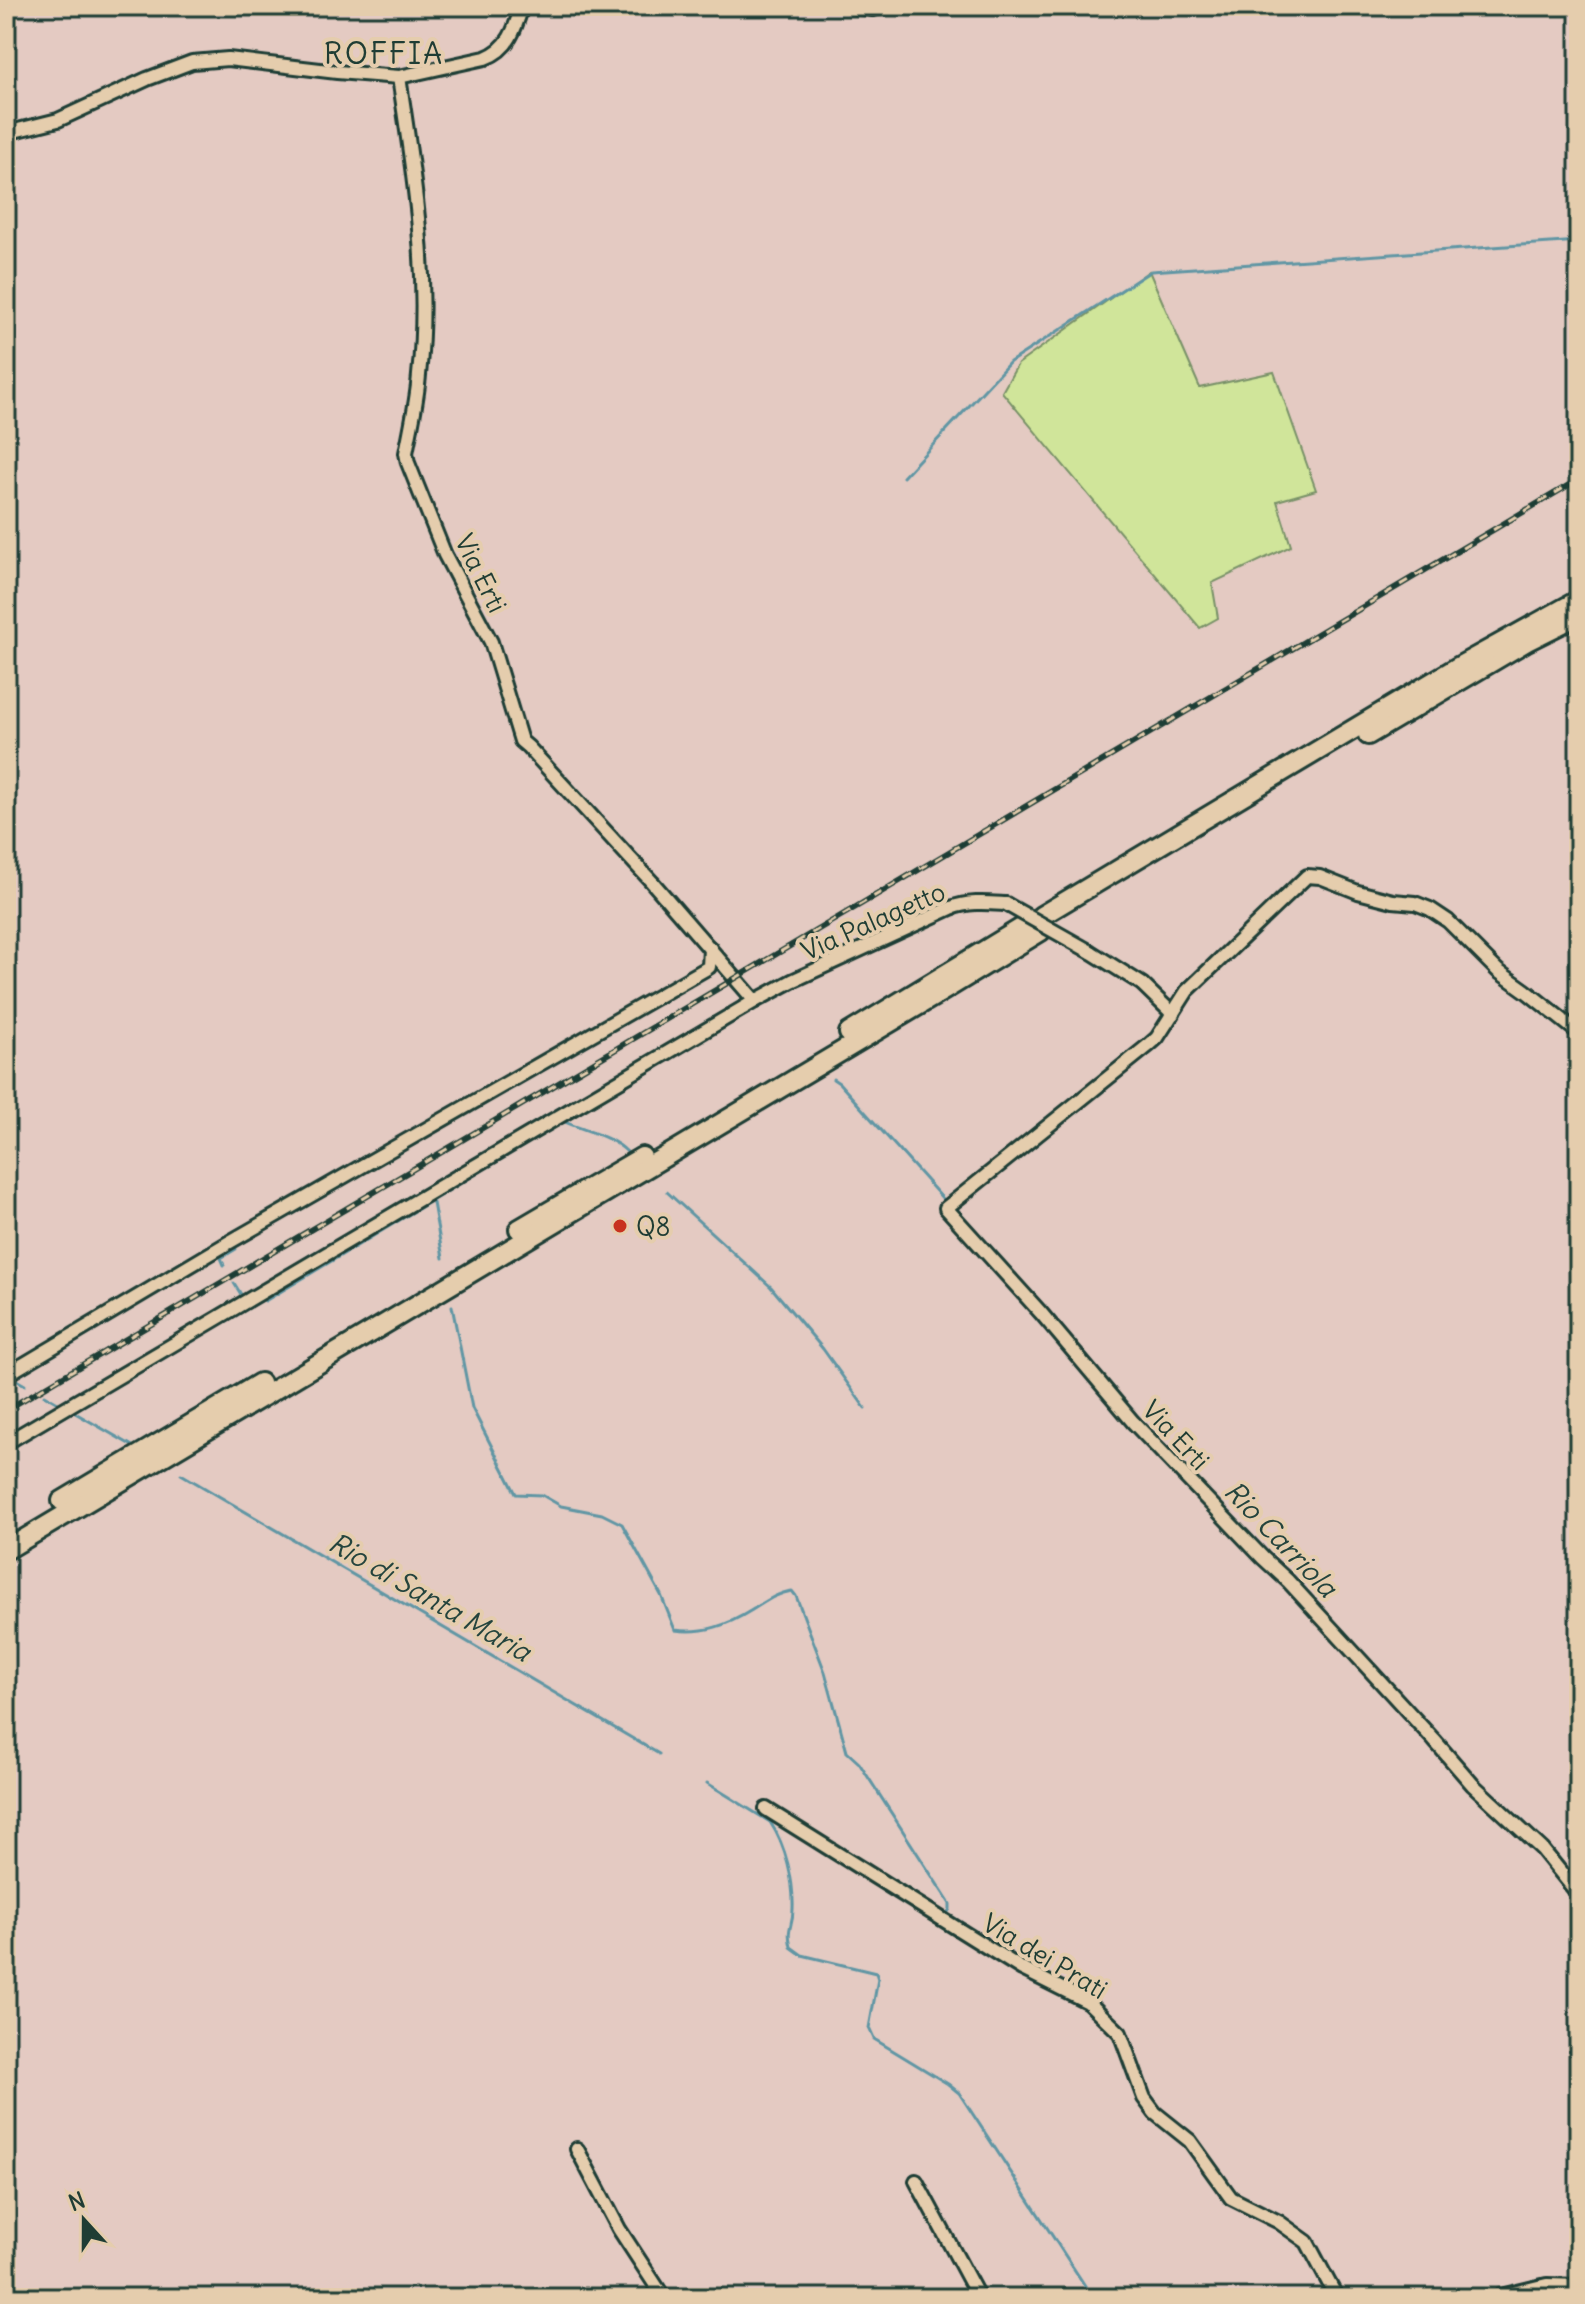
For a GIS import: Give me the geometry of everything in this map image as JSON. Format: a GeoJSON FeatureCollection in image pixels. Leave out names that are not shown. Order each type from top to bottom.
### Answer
{"type":"FeatureCollection","features":[{"type":"Feature","properties":{"kind":"highway"},"geometry":{"type":"LineString","coordinates":[[6,1550],[946,989],[1041,923],[1456,668],[1579,600]]}},
{"type":"Feature","properties":{"kind":"highway"},"geometry":{"type":"LineString","coordinates":[[6,1537],[113,1470],[757,1088],[1527,641],[1579,615]]}},
{"type":"Feature","properties":{"kind":"main road"},"geometry":{"type":"LineString","coordinates":[[1501,2298],[1547,2287],[1579,2288]]}},
{"type":"Feature","properties":{"kind":"street"},"geometry":{"type":"LineString","coordinates":[[6,133],[58,120],[192,62],[228,59],[399,77],[485,58],[497,54],[507,43],[522,6]]}},
{"type":"Feature","properties":{"kind":"street"},"geometry":{"type":"LineString","coordinates":[[852,6],[873,9],[888,6]]}},
{"type":"Feature","properties":{"kind":"street","name":"Via Erti"},"geometry":{"type":"LineString","coordinates":[[399,77],[415,182],[421,260],[420,374],[406,453],[408,463],[445,555],[491,642],[521,741],[755,1001]]}},
{"type":"Feature","properties":{"kind":"street"},"geometry":{"type":"LineString","coordinates":[[1173,1014],[1187,991],[1215,962],[1307,876],[1320,877],[1358,892],[1430,909],[1448,921],[1498,971],[1579,1033]]}},
{"type":"Feature","properties":{"kind":"street","name":"Via Palagetto"},"geometry":{"type":"LineString","coordinates":[[6,1443],[755,1001],[792,981],[962,904],[1006,904],[1142,984],[1173,1014]]}},
{"type":"Feature","properties":{"kind":"street"},"geometry":{"type":"LineString","coordinates":[[8,1373],[709,967],[710,948]]}},
{"type":"Feature","properties":{"kind":"street","name":"Via Erti"},"geometry":{"type":"LineString","coordinates":[[1173,1014],[1149,1045],[946,1208],[1041,1313],[1133,1422],[1288,1581],[1473,1785],[1542,1849],[1579,1895]]}},
{"type":"Feature","properties":{"kind":"street","name":"Via dei Prati"},"geometry":{"type":"LineString","coordinates":[[766,1809],[1022,1969],[1088,2002],[1120,2033],[1144,2098],[1155,2113],[1190,2141],[1231,2198],[1279,2222],[1307,2242],[1337,2298]]}},
{"type":"Feature","properties":{"kind":"street"},"geometry":{"type":"LineString","coordinates":[[577,2149],[619,2229],[664,2298]]}},
{"type":"Feature","properties":{"kind":"street"},"geometry":{"type":"LineString","coordinates":[[916,2181],[979,2298]]}},
{"type":"Feature","properties":{"kind":"green space"},"geometry":{"type":"Polygon","coordinates":[[[1149,271],[1200,388],[1274,372],[1316,490],[1277,501],[1291,546],[1212,583],[1218,618],[1200,628],[1002,392],[1018,364],[1149,271]]]}},
{"type":"Feature","properties":{"kind":"waterway"},"geometry":{"type":"LineString","coordinates":[[903,477],[1010,362],[1151,271],[1579,241]]}},
{"type":"Feature","properties":{"kind":"waterway","name":"Rio Carriola"},"geometry":{"type":"LineString","coordinates":[[833,1079],[943,1199]]}},
{"type":"Feature","properties":{"kind":"waterway"},"geometry":{"type":"LineString","coordinates":[[261,1297],[265,1301],[561,1123],[606,1138],[627,1152]]}},
{"type":"Feature","properties":{"kind":"waterway"},"geometry":{"type":"LineString","coordinates":[[667,1192],[771,1287],[823,1349],[865,1408]]}},
{"type":"Feature","properties":{"kind":"waterway"},"geometry":{"type":"LineString","coordinates":[[433,1203],[443,1258]]}},
{"type":"Feature","properties":{"kind":"waterway"},"geometry":{"type":"LineString","coordinates":[[224,1265],[221,1258],[236,1249],[234,1246]]}},
{"type":"Feature","properties":{"kind":"waterway"},"geometry":{"type":"LineString","coordinates":[[234,1283],[242,1296],[249,1292]]}},
{"type":"Feature","properties":{"kind":"waterway"},"geometry":{"type":"LineString","coordinates":[[452,1306],[472,1408],[516,1494],[542,1495],[561,1506],[602,1514],[622,1524],[661,1595],[675,1630],[696,1631],[715,1627],[792,1591],[825,1672],[847,1752],[859,1763],[950,1904],[946,1915]]}},
{"type":"Feature","properties":{"kind":"waterway","name":"Rio di Santa Maria"},"geometry":{"type":"LineString","coordinates":[[11,1377],[25,1385]]}},
{"type":"Feature","properties":{"kind":"waterway","name":"Rio di Santa Maria"},"geometry":{"type":"LineString","coordinates":[[44,1395],[63,1406]]}},
{"type":"Feature","properties":{"kind":"waterway","name":"Rio di Santa Maria"},"geometry":{"type":"LineString","coordinates":[[70,1410],[136,1448]]}},
{"type":"Feature","properties":{"kind":"waterway","name":"Rio di Santa Maria"},"geometry":{"type":"LineString","coordinates":[[181,1474],[659,1754]]}},
{"type":"Feature","properties":{"kind":"waterway","name":"Rio di Santa Maria"},"geometry":{"type":"LineString","coordinates":[[707,1783],[770,1822],[776,1831],[785,1853],[792,1887],[791,1947],[802,1955],[876,1973],[878,1979],[869,2028],[874,2039],[959,2093],[1093,2298]]}},
{"type":"Feature","properties":{"kind":"waterway","name":"Rio Carriola"},"geometry":{"type":"LineString","coordinates":[[1501,1803],[1551,1851]]}},
{"type":"Feature","properties":{"kind":"railway"},"geometry":{"type":"LineString","coordinates":[[6,1410],[1579,479]]}},
{"type":"Feature","properties":{"kind":"place","name":"Q8"},"geometry":{"type":"Point","coordinates":[620,1226]}},
{"type":"Feature","properties":{"kind":"district","name":"ROFFIA"},"geometry":{"type":"Point","coordinates":[384,53]}}]}
